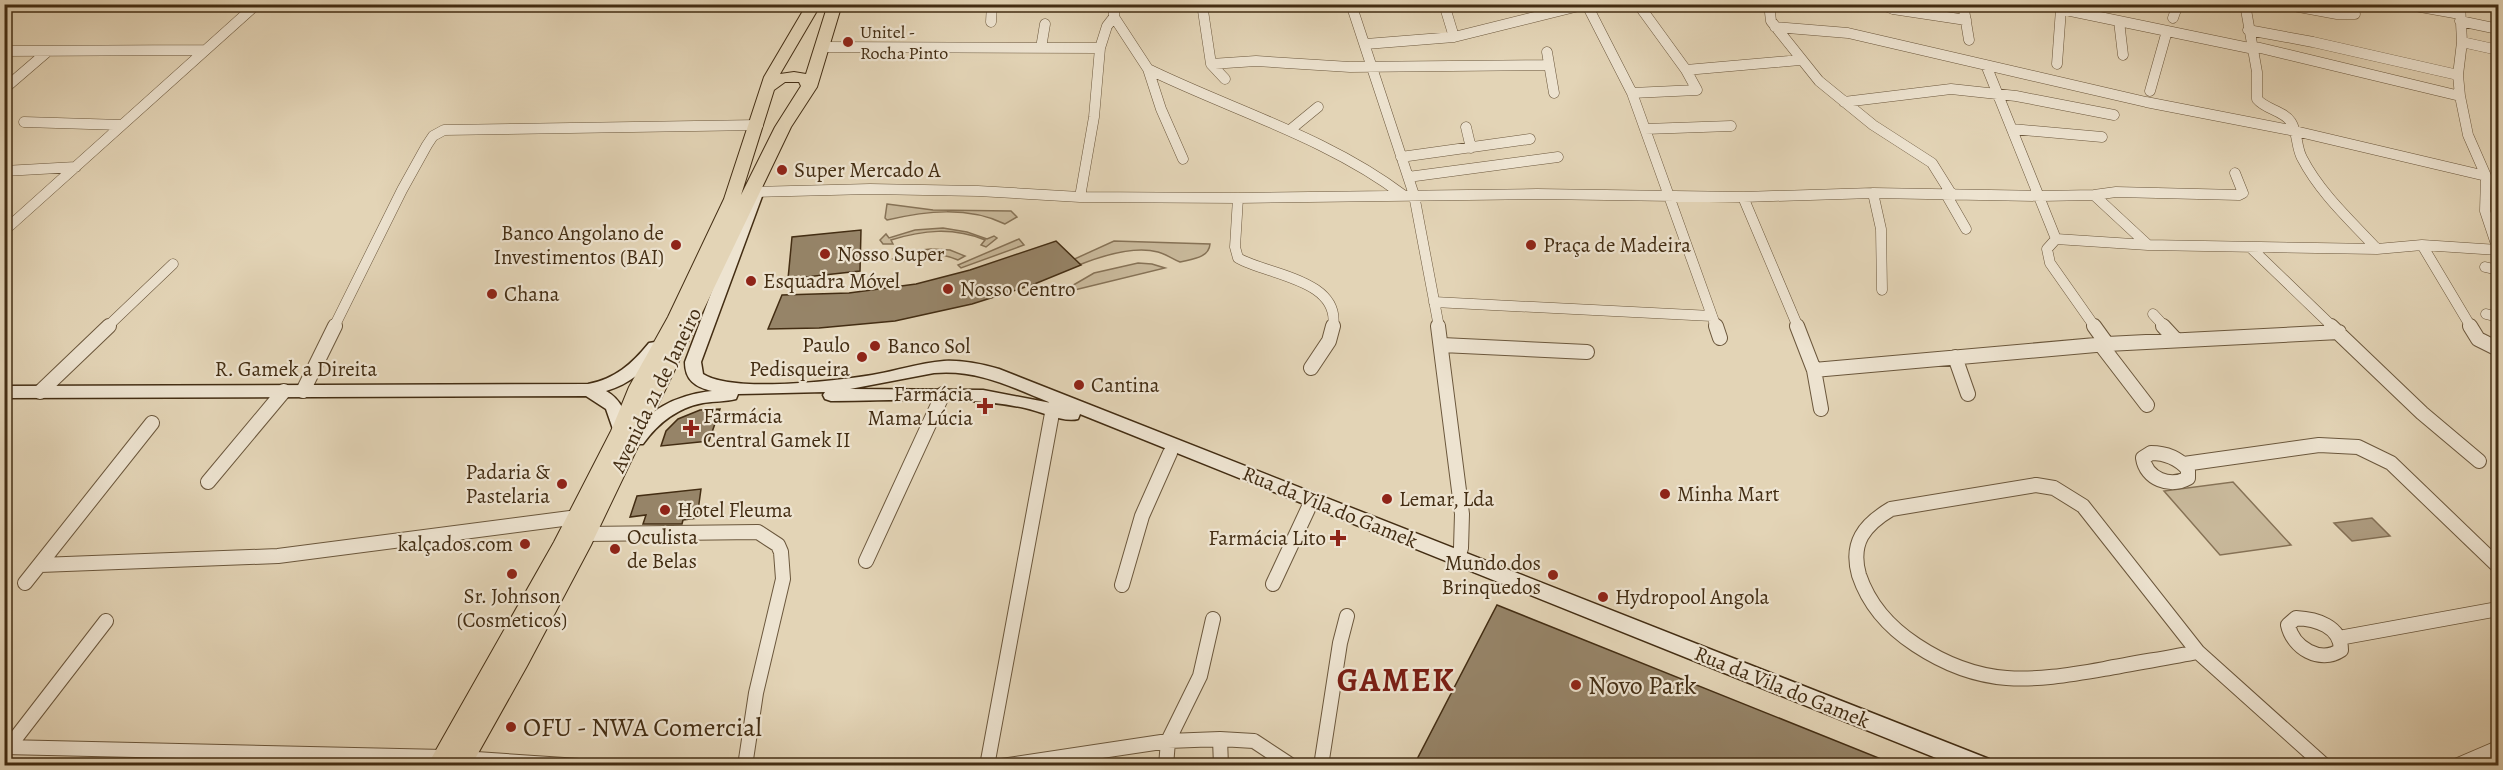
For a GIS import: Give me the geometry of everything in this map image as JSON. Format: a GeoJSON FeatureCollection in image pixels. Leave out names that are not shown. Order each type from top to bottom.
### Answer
{"type":"FeatureCollection","features":[{"type":"Feature","properties":{"kind":"main road","name":"Avenida 21 de Janeiro"},"geometry":{"type":"LineString","coordinates":[[581,525],[639,387],[677,317],[732,199],[779,61],[814,4]]}},
{"type":"Feature","properties":{"kind":"main road","name":"Avenida 21 de Janeiro"},"geometry":{"type":"LineString","coordinates":[[450,761],[581,525],[611,482],[783,127],[809,87],[835,4]]}},
{"type":"Feature","properties":{"kind":"main road"},"geometry":{"type":"LineString","coordinates":[[779,61],[801,64],[812,60],[822,50]]}},
{"type":"Feature","properties":{"kind":"main road"},"geometry":{"type":"LineString","coordinates":[[768,88],[775,81],[793,76],[804,78],[809,87]]}},
{"type":"Feature","properties":{"kind":"main road"},"geometry":{"type":"LineString","coordinates":[[757,192],[764,167]]}},
{"type":"Feature","properties":{"kind":"main road","name":"Rua da Vila do Gamek"},"geometry":{"type":"LineString","coordinates":[[757,192],[698,343],[693,362],[693,371],[697,378],[712,386],[729,388],[828,386],[871,381],[939,368],[966,368],[1015,380],[1981,765]]}},
{"type":"Feature","properties":{"kind":"main road","name":"R. Gamek a Direita"},"geometry":{"type":"LineString","coordinates":[[4,392],[588,390],[628,377],[643,363],[677,317]]}},
{"type":"Feature","properties":{"kind":"main road"},"geometry":{"type":"LineString","coordinates":[[951,394],[944,380],[953,370],[966,368]]}},
{"type":"Feature","properties":{"kind":"main road"},"geometry":{"type":"LineString","coordinates":[[588,390],[609,400],[617,410],[621,431]]}},
{"type":"Feature","properties":{"kind":"main road","name":"Rua da Vila do Gamek"},"geometry":{"type":"LineString","coordinates":[[611,482],[645,428],[662,412],[695,398],[727,394],[951,394],[1004,397],[1053,408],[1170,453],[1951,765]]}},
{"type":"Feature","properties":{"kind":"street"},"geometry":{"type":"LineString","coordinates":[[4,231],[257,4]]}},
{"type":"Feature","properties":{"kind":"street"},"geometry":{"type":"LineString","coordinates":[[991,22],[992,4]]}},
{"type":"Feature","properties":{"kind":"street"},"geometry":{"type":"LineString","coordinates":[[1114,4],[1114,17],[1148,69],[1161,109],[1183,159]]}},
{"type":"Feature","properties":{"kind":"street"},"geometry":{"type":"LineString","coordinates":[[1202,4],[1211,64],[1225,79]]}},
{"type":"Feature","properties":{"kind":"street"},"geometry":{"type":"LineString","coordinates":[[1351,4],[1408,177],[1408,195],[1434,302],[1442,345],[1462,514],[1461,548],[1458,558]]}},
{"type":"Feature","properties":{"kind":"street"},"geometry":{"type":"LineString","coordinates":[[1444,4],[1454,38]]}},
{"type":"Feature","properties":{"kind":"street"},"geometry":{"type":"LineString","coordinates":[[1366,44],[1454,38],[1587,4],[1632,93],[1671,196],[1720,338]]}},
{"type":"Feature","properties":{"kind":"street"},"geometry":{"type":"LineString","coordinates":[[1632,93],[1694,91],[1698,88],[1638,4]]}},
{"type":"Feature","properties":{"kind":"street"},"geometry":{"type":"LineString","coordinates":[[1769,4],[1771,21],[1819,81],[1873,125],[1932,163],[1966,229]]}},
{"type":"Feature","properties":{"kind":"street"},"geometry":{"type":"LineString","coordinates":[[1889,4],[1888,7],[1893,9],[1966,20]]}},
{"type":"Feature","properties":{"kind":"street"},"geometry":{"type":"LineString","coordinates":[[1963,4],[1969,40]]}},
{"type":"Feature","properties":{"kind":"street"},"geometry":{"type":"LineString","coordinates":[[2173,18],[2178,4]]}},
{"type":"Feature","properties":{"kind":"street"},"geometry":{"type":"LineString","coordinates":[[2245,4],[2257,72],[2257,99],[2262,105],[2287,116],[2295,132],[2297,149],[2312,174],[2377,249]]}},
{"type":"Feature","properties":{"kind":"street"},"geometry":{"type":"LineString","coordinates":[[2282,4],[2337,14],[2355,14]]}},
{"type":"Feature","properties":{"kind":"street"},"geometry":{"type":"LineString","coordinates":[[2404,4],[2460,13],[2499,29]]}},
{"type":"Feature","properties":{"kind":"street"},"geometry":{"type":"LineString","coordinates":[[2057,64],[2060,7],[2253,47],[2460,96]]}},
{"type":"Feature","properties":{"kind":"street"},"geometry":{"type":"LineString","coordinates":[[2056,238],[2148,245],[2251,248],[2377,249],[2422,245],[2498,250],[2485,211],[2486,176],[2468,135],[2460,96],[2458,75],[2462,42],[2460,13]]}},
{"type":"Feature","properties":{"kind":"street"},"geometry":{"type":"LineString","coordinates":[[1080,197],[1094,117],[1100,48],[1107,26],[1114,17]]}},
{"type":"Feature","properties":{"kind":"street"},"geometry":{"type":"LineString","coordinates":[[2119,21],[2124,55]]}},
{"type":"Feature","properties":{"kind":"street"},"geometry":{"type":"LineString","coordinates":[[1041,48],[1045,24]]}},
{"type":"Feature","properties":{"kind":"street"},"geometry":{"type":"LineString","coordinates":[[1775,27],[1848,33],[2146,102],[2295,132],[2486,176]]}},
{"type":"Feature","properties":{"kind":"street"},"geometry":{"type":"LineString","coordinates":[[2248,30],[2313,42],[2458,75]]}},
{"type":"Feature","properties":{"kind":"street"},"geometry":{"type":"LineString","coordinates":[[2150,91],[2168,31]]}},
{"type":"Feature","properties":{"kind":"street"},"geometry":{"type":"LineString","coordinates":[[2462,42],[2499,50]]}},
{"type":"Feature","properties":{"kind":"street"},"geometry":{"type":"LineString","coordinates":[[822,50],[1100,48]]}},
{"type":"Feature","properties":{"kind":"street"},"geometry":{"type":"LineString","coordinates":[[4,51],[204,50]]}},
{"type":"Feature","properties":{"kind":"street"},"geometry":{"type":"LineString","coordinates":[[4,89],[47,52]]}},
{"type":"Feature","properties":{"kind":"street"},"geometry":{"type":"LineString","coordinates":[[1546,52],[1554,93]]}},
{"type":"Feature","properties":{"kind":"street"},"geometry":{"type":"LineString","coordinates":[[1686,70],[1800,60]]}},
{"type":"Feature","properties":{"kind":"street"},"geometry":{"type":"LineString","coordinates":[[1211,64],[1256,61],[1327,67],[1548,65]]}},
{"type":"Feature","properties":{"kind":"street"},"geometry":{"type":"LineString","coordinates":[[1986,65],[2041,196],[2056,238]]}},
{"type":"Feature","properties":{"kind":"street"},"geometry":{"type":"LineString","coordinates":[[1148,69],[1191,90],[1290,130],[1408,195]]}},
{"type":"Feature","properties":{"kind":"street"},"geometry":{"type":"LineString","coordinates":[[1844,102],[1951,89],[1996,93],[2114,115]]}},
{"type":"Feature","properties":{"kind":"street"},"geometry":{"type":"LineString","coordinates":[[1290,130],[1318,107]]}},
{"type":"Feature","properties":{"kind":"street"},"geometry":{"type":"LineString","coordinates":[[24,122],[122,125]]}},
{"type":"Feature","properties":{"kind":"street"},"geometry":{"type":"LineString","coordinates":[[303,391],[402,190],[433,136],[444,130],[458,129],[758,125]]}},
{"type":"Feature","properties":{"kind":"street"},"geometry":{"type":"LineString","coordinates":[[1645,129],[1731,126]]}},
{"type":"Feature","properties":{"kind":"street"},"geometry":{"type":"LineString","coordinates":[[1466,127],[1472,148]]}},
{"type":"Feature","properties":{"kind":"street"},"geometry":{"type":"LineString","coordinates":[[2012,129],[2102,137]]}},
{"type":"Feature","properties":{"kind":"street"},"geometry":{"type":"LineString","coordinates":[[1401,157],[1530,139]]}},
{"type":"Feature","properties":{"kind":"street"},"geometry":{"type":"LineString","coordinates":[[1408,177],[1558,157]]}},
{"type":"Feature","properties":{"kind":"street"},"geometry":{"type":"LineString","coordinates":[[4,171],[76,167]]}},
{"type":"Feature","properties":{"kind":"street"},"geometry":{"type":"LineString","coordinates":[[757,192],[870,189],[978,191],[1080,197],[1238,198],[1408,195],[1743,197],[1873,193],[2041,196],[2094,195],[2116,192],[2243,194],[2235,173]]}},
{"type":"Feature","properties":{"kind":"street"},"geometry":{"type":"LineString","coordinates":[[1873,193],[1880,213],[1883,234],[1882,290]]}},
{"type":"Feature","properties":{"kind":"street"},"geometry":{"type":"LineString","coordinates":[[2094,195],[2148,245]]}},
{"type":"Feature","properties":{"kind":"street"},"geometry":{"type":"LineString","coordinates":[[1743,197],[1814,370],[1821,409]]}},
{"type":"Feature","properties":{"kind":"street"},"geometry":{"type":"LineString","coordinates":[[1238,198],[1235,247],[1238,258],[1256,267],[1301,281],[1318,292],[1334,311],[1336,320],[1324,350],[1311,368]]}},
{"type":"Feature","properties":{"kind":"street"},"geometry":{"type":"LineString","coordinates":[[2056,238],[2047,249],[2050,263],[2146,405]]}},
{"type":"Feature","properties":{"kind":"street"},"geometry":{"type":"LineString","coordinates":[[2422,245],[2478,339],[2499,349]]}},
{"type":"Feature","properties":{"kind":"street"},"geometry":{"type":"LineString","coordinates":[[2251,248],[2422,412],[2479,461]]}},
{"type":"Feature","properties":{"kind":"street"},"geometry":{"type":"LineString","coordinates":[[40,392],[173,264]]}},
{"type":"Feature","properties":{"kind":"street"},"geometry":{"type":"LineString","coordinates":[[2485,267],[2499,270]]}},
{"type":"Feature","properties":{"kind":"street"},"geometry":{"type":"LineString","coordinates":[[1434,302],[1712,316]]}},
{"type":"Feature","properties":{"kind":"street"},"geometry":{"type":"LineString","coordinates":[[2153,314],[2176,340]]}},
{"type":"Feature","properties":{"kind":"street"},"geometry":{"type":"LineString","coordinates":[[2486,314],[2499,317]]}},
{"type":"Feature","properties":{"kind":"street"},"geometry":{"type":"LineString","coordinates":[[1814,370],[2104,344],[2339,332]]}},
{"type":"Feature","properties":{"kind":"street"},"geometry":{"type":"LineString","coordinates":[[1442,345],[1587,352]]}},
{"type":"Feature","properties":{"kind":"street"},"geometry":{"type":"LineString","coordinates":[[1955,357],[1968,394]]}},
{"type":"Feature","properties":{"kind":"street"},"geometry":{"type":"LineString","coordinates":[[208,482],[284,391]]}},
{"type":"Feature","properties":{"kind":"street"},"geometry":{"type":"LineString","coordinates":[[866,561],[951,394]]}},
{"type":"Feature","properties":{"kind":"street"},"geometry":{"type":"LineString","coordinates":[[987,765],[1053,408]]}},
{"type":"Feature","properties":{"kind":"street"},"geometry":{"type":"LineString","coordinates":[[25,583],[152,423]]}},
{"type":"Feature","properties":{"kind":"street"},"geometry":{"type":"LineString","coordinates":[[2184,464],[2319,445],[2358,447],[2391,463],[2499,566]]}},
{"type":"Feature","properties":{"kind":"street"},"geometry":{"type":"LineString","coordinates":[[1122,585],[1142,516],[1170,453]]}},
{"type":"Feature","properties":{"kind":"street"},"geometry":{"type":"LineString","coordinates":[[2198,652],[2067,676],[2036,679],[2004,679],[1973,672],[1938,658],[1906,639],[1880,615],[1862,585],[1856,562],[1858,538],[1871,520],[1891,509],[2036,485],[2054,488],[2084,506],[2198,652],[2325,765]]}},
{"type":"Feature","properties":{"kind":"street"},"geometry":{"type":"LineString","coordinates":[[1273,584],[1308,509]]}},
{"type":"Feature","properties":{"kind":"street"},"geometry":{"type":"LineString","coordinates":[[40,565],[278,556],[581,525],[758,532],[778,545],[783,579],[756,693],[745,765]]}},
{"type":"Feature","properties":{"kind":"street"},"geometry":{"type":"LineString","coordinates":[[2339,638],[2499,609]]}},
{"type":"Feature","properties":{"kind":"street"},"geometry":{"type":"LineString","coordinates":[[1321,765],[1347,616]]}},
{"type":"Feature","properties":{"kind":"street"},"geometry":{"type":"LineString","coordinates":[[1166,765],[1168,741],[1200,676],[1214,619]]}},
{"type":"Feature","properties":{"kind":"street"},"geometry":{"type":"LineString","coordinates":[[6,748],[106,621]]}},
{"type":"Feature","properties":{"kind":"street"},"geometry":{"type":"LineString","coordinates":[[1220,739],[1221,765]]}},
{"type":"Feature","properties":{"kind":"street"},"geometry":{"type":"LineString","coordinates":[[1002,765],[1168,741],[1220,739],[1254,741],[1292,765]]}},
{"type":"Feature","properties":{"kind":"street"},"geometry":{"type":"LineString","coordinates":[[6,748],[275,760],[450,761],[579,765]]}},
{"type":"Feature","properties":{"kind":"street"},"geometry":{"type":"LineString","coordinates":[[2456,765],[2499,748]]}},
{"type":"Feature","properties":{"kind":"shaded area"},"geometry":{"type":"Polygon","coordinates":[[[887,204],[933,210],[1011,211],[1017,217],[1005,224],[991,218],[961,212],[917,214],[887,220],[885,218],[887,204]]]}},
{"type":"Feature","properties":{"kind":"shaded area"},"geometry":{"type":"Polygon","coordinates":[[[943,228],[967,232],[987,239],[994,236],[997,238],[986,247],[981,245],[985,240],[973,236],[938,231],[891,240],[893,244],[883,244],[880,240],[886,234],[889,238],[915,230],[943,228]]]}},
{"type":"Feature","properties":{"kind":"shaded area"},"geometry":{"type":"Polygon","coordinates":[[[1019,239],[1024,245],[961,268],[958,265],[1019,239]]]}},
{"type":"Feature","properties":{"kind":"shaded area"},"geometry":{"type":"Polygon","coordinates":[[[1114,241],[1210,244],[1209,249],[1203,255],[1180,262],[1158,252],[1137,250],[1104,256],[1074,267],[1068,262],[1114,241]]]}},
{"type":"Feature","properties":{"kind":"shaded area"},"geometry":{"type":"Polygon","coordinates":[[[950,250],[965,256],[958,260],[936,254],[921,255],[900,262],[893,259],[912,251],[950,250]]]}},
{"type":"Feature","properties":{"kind":"shaded area"},"geometry":{"type":"Polygon","coordinates":[[[1138,263],[1165,268],[1058,294],[1094,273],[1138,263]]]}},
{"type":"Feature","properties":{"kind":"shaded area"},"geometry":{"type":"Polygon","coordinates":[[[2233,482],[2291,545],[2220,555],[2164,491],[2233,482]]]}},
{"type":"Feature","properties":{"kind":"shaded area"},"geometry":{"type":"Polygon","coordinates":[[[2372,518],[2390,536],[2352,541],[2334,523],[2372,518]]]}},
{"type":"Feature","properties":{"kind":"building","name":"Nosso Super"},"geometry":{"type":"Polygon","coordinates":[[[861,230],[860,271],[788,279],[792,237],[861,230]]]}},
{"type":"Feature","properties":{"kind":"building","name":"Nosso Centro"},"geometry":{"type":"Polygon","coordinates":[[[1056,241],[1081,265],[1032,285],[972,304],[895,321],[819,328],[768,329],[782,295],[849,293],[916,284],[970,270],[1056,241]]]}},
{"type":"Feature","properties":{"kind":"building","name":"Farmácia Central Gamek II"},"geometry":{"type":"Polygon","coordinates":[[[720,409],[709,441],[661,446],[666,431],[678,419],[700,410],[720,409]]]}},
{"type":"Feature","properties":{"kind":"building","name":"Hotel Fleuma"},"geometry":{"type":"Polygon","coordinates":[[[701,489],[697,518],[683,520],[682,524],[643,524],[646,515],[630,517],[637,496],[701,489]]]}},
{"type":"Feature","properties":{"kind":"building","name":"Novo Park"},"geometry":{"type":"Polygon","coordinates":[[[1497,605],[1896,765],[1414,765],[1497,605]]]}},
{"type":"Feature","properties":{"kind":"place","name":"Unitel - Rocha Pinto"},"geometry":{"type":"Point","coordinates":[848,42]}},
{"type":"Feature","properties":{"kind":"place","name":"Super Mercado A"},"geometry":{"type":"Point","coordinates":[782,170]}},
{"type":"Feature","properties":{"kind":"place","name":"Banco Angolano de Investimentos (BAI)"},"geometry":{"type":"Point","coordinates":[676,245]}},
{"type":"Feature","properties":{"kind":"place","name":"Praça de Madeira"},"geometry":{"type":"Point","coordinates":[1531,245]}},
{"type":"Feature","properties":{"kind":"place","name":"Nosso Super"},"geometry":{"type":"Point","coordinates":[825,254]}},
{"type":"Feature","properties":{"kind":"place","name":"Esquadra Móvel"},"geometry":{"type":"Point","coordinates":[751,281]}},
{"type":"Feature","properties":{"kind":"place","name":"Nosso Centro"},"geometry":{"type":"Point","coordinates":[948,289]}},
{"type":"Feature","properties":{"kind":"place","name":"Chana"},"geometry":{"type":"Point","coordinates":[492,294]}},
{"type":"Feature","properties":{"kind":"place","name":"Banco Sol"},"geometry":{"type":"Point","coordinates":[875,346]}},
{"type":"Feature","properties":{"kind":"place","name":"Paulo Pedisqueira"},"geometry":{"type":"Point","coordinates":[862,357]}},
{"type":"Feature","properties":{"kind":"place","name":"Cantina"},"geometry":{"type":"Point","coordinates":[1079,385]}},
{"type":"Feature","properties":{"kind":"place","name":"Farmácia Mama Lúcia"},"geometry":{"type":"Point","coordinates":[985,406]}},
{"type":"Feature","properties":{"kind":"place","name":"Farmácia Central Gamek II"},"geometry":{"type":"Point","coordinates":[691,428]}},
{"type":"Feature","properties":{"kind":"place","name":"Padaria & Pastelaria"},"geometry":{"type":"Point","coordinates":[562,484]}},
{"type":"Feature","properties":{"kind":"place","name":"Minha Mart"},"geometry":{"type":"Point","coordinates":[1665,494]}},
{"type":"Feature","properties":{"kind":"place","name":"Lemar, Lda"},"geometry":{"type":"Point","coordinates":[1387,499]}},
{"type":"Feature","properties":{"kind":"place","name":"Hotel Fleuma"},"geometry":{"type":"Point","coordinates":[665,510]}},
{"type":"Feature","properties":{"kind":"place","name":"Farmácia Lito"},"geometry":{"type":"Point","coordinates":[1338,538]}},
{"type":"Feature","properties":{"kind":"place","name":"kalçados.com"},"geometry":{"type":"Point","coordinates":[525,544]}},
{"type":"Feature","properties":{"kind":"place","name":"Oculista de Belas"},"geometry":{"type":"Point","coordinates":[615,549]}},
{"type":"Feature","properties":{"kind":"place","name":"Sr. Johnson (Cosmeticos)"},"geometry":{"type":"Point","coordinates":[512,574]}},
{"type":"Feature","properties":{"kind":"place","name":"Mundo dos Brinquedos"},"geometry":{"type":"Point","coordinates":[1553,575]}},
{"type":"Feature","properties":{"kind":"place","name":"Hydropool Angola"},"geometry":{"type":"Point","coordinates":[1603,597]}},
{"type":"Feature","properties":{"kind":"place","name":"Novo Park"},"geometry":{"type":"Point","coordinates":[1576,685]}},
{"type":"Feature","properties":{"kind":"place","name":"OFU - NWA Comercial"},"geometry":{"type":"Point","coordinates":[511,727]}},
{"type":"Feature","properties":{"kind":"district","name":"GAMEK"},"geometry":{"type":"Point","coordinates":[1396,679]}}]}
